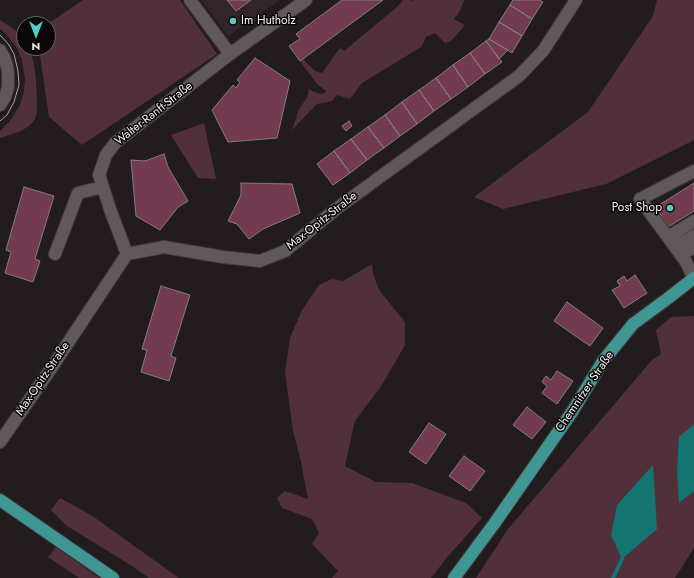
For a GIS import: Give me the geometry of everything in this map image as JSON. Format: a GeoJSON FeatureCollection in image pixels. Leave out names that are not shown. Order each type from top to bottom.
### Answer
{"type":"FeatureCollection","features":[{"type":"Feature","properties":{"kind":"main road","name":"Chemnitzer Straße"},"geometry":{"type":"LineString","coordinates":[[454,578],[494,524],[572,412],[603,361],[633,324],[694,278]]}},
{"type":"Feature","properties":{"kind":"main road"},"geometry":{"type":"LineString","coordinates":[[0,500],[113,578]]}},
{"type":"Feature","properties":{"kind":"street"},"geometry":{"type":"LineString","coordinates":[[190,0],[230,54]]}},
{"type":"Feature","properties":{"kind":"street","name":"Walter-Ranft-Straße"},"geometry":{"type":"LineString","coordinates":[[127,254],[110,212],[99,175],[106,156],[115,143],[230,54],[306,0]]}},
{"type":"Feature","properties":{"kind":"street","name":"Max-Opitz-Straße"},"geometry":{"type":"LineString","coordinates":[[0,442],[127,254],[164,247],[223,257],[260,261],[285,251],[336,209],[519,76],[543,51],[576,0]]}},
{"type":"Feature","properties":{"kind":"street"},"geometry":{"type":"LineString","coordinates":[[0,50],[7,66],[8,87],[5,97],[0,105]]}},
{"type":"Feature","properties":{"kind":"street"},"geometry":{"type":"LineString","coordinates":[[694,171],[640,199],[686,262],[694,278]]}},
{"type":"Feature","properties":{"kind":"street"},"geometry":{"type":"LineString","coordinates":[[55,254],[78,193],[103,187]]}},
{"type":"Feature","properties":{"kind":"street"},"geometry":{"type":"LineString","coordinates":[[675,246],[694,221]]}},
{"type":"Feature","properties":{"kind":"street"},"geometry":{"type":"LineString","coordinates":[[675,246],[694,236]]}},
{"type":"Feature","properties":{"kind":"street"},"geometry":{"type":"LineString","coordinates":[[675,246],[694,246]]}},
{"type":"Feature","properties":{"kind":"shaded area"},"geometry":{"type":"Polygon","coordinates":[[[83,0],[180,0],[217,54],[82,145],[49,117],[40,56],[56,56],[56,19],[83,0]]]}},
{"type":"Feature","properties":{"kind":"shaded area","name":"Im Hutholz"},"geometry":{"type":"Polygon","coordinates":[[[201,0],[280,0],[228,36],[201,0]]]}},
{"type":"Feature","properties":{"kind":"shaded area"},"geometry":{"type":"Polygon","coordinates":[[[403,0],[464,0],[460,11],[454,19],[465,25],[451,41],[445,43],[435,33],[426,37],[421,47],[362,83],[350,99],[337,95],[332,101],[317,104],[292,130],[299,109],[307,98],[309,89],[320,94],[325,93],[326,91],[317,84],[300,61],[303,59],[315,71],[322,73],[340,48],[344,51],[398,6],[403,0]]]}},
{"type":"Feature","properties":{"kind":"shaded area"},"geometry":{"type":"Polygon","coordinates":[[[657,0],[694,0],[694,140],[606,184],[503,209],[474,197],[588,112],[653,16],[657,0]]]}},
{"type":"Feature","properties":{"kind":"shaded area"},"geometry":{"type":"Polygon","coordinates":[[[0,20],[16,31],[16,47],[5,33],[0,29],[0,20]]]}},
{"type":"Feature","properties":{"kind":"shaded area"},"geometry":{"type":"Polygon","coordinates":[[[20,56],[32,56],[34,64],[37,99],[35,119],[29,126],[21,131],[0,138],[0,131],[10,121],[20,105],[24,91],[25,80],[20,56]]]}},
{"type":"Feature","properties":{"kind":"shaded area"},"geometry":{"type":"Polygon","coordinates":[[[204,123],[216,179],[198,178],[171,135],[204,123]]]}},
{"type":"Feature","properties":{"kind":"shaded area"},"geometry":{"type":"Polygon","coordinates":[[[372,264],[373,273],[379,290],[405,322],[405,345],[382,385],[355,421],[345,466],[376,482],[412,483],[466,503],[482,518],[431,578],[332,578],[338,571],[312,544],[319,533],[312,519],[282,508],[277,498],[285,491],[308,499],[293,431],[285,372],[290,338],[302,310],[319,285],[332,279],[343,281],[372,264]]]}},
{"type":"Feature","properties":{"kind":"shaded area"},"geometry":{"type":"Polygon","coordinates":[[[694,316],[694,548],[675,578],[476,578],[508,529],[652,360],[661,354],[656,330],[671,317],[694,316]]]}},
{"type":"Feature","properties":{"kind":"shaded area"},"geometry":{"type":"Polygon","coordinates":[[[60,498],[91,515],[179,578],[149,578],[67,526],[51,510],[60,498]]]}},
{"type":"Feature","properties":{"kind":"shaded area"},"geometry":{"type":"Polygon","coordinates":[[[56,547],[99,578],[79,578],[48,557],[56,547]]]}},
{"type":"Feature","properties":{"kind":"water"},"geometry":{"type":"Polygon","coordinates":[[[694,424],[694,491],[679,503],[677,471],[679,437],[694,424]]]}},
{"type":"Feature","properties":{"kind":"water"},"geometry":{"type":"Polygon","coordinates":[[[653,465],[657,529],[622,559],[611,535],[617,505],[653,465]]]}},
{"type":"Feature","properties":{"kind":"building"},"geometry":{"type":"Polygon","coordinates":[[[227,0],[251,0],[236,11],[227,0]]]}},
{"type":"Feature","properties":{"kind":"building"},"geometry":{"type":"Polygon","coordinates":[[[342,0],[383,0],[300,61],[289,46],[300,39],[296,34],[342,0]]]}},
{"type":"Feature","properties":{"kind":"building"},"geometry":{"type":"Polygon","coordinates":[[[513,0],[539,0],[543,2],[532,19],[510,5],[513,0]]]}},
{"type":"Feature","properties":{"kind":"building"},"geometry":{"type":"Polygon","coordinates":[[[510,5],[532,19],[522,36],[499,22],[510,5]]]}},
{"type":"Feature","properties":{"kind":"building"},"geometry":{"type":"Polygon","coordinates":[[[499,22],[522,36],[512,53],[489,39],[499,22]]]}},
{"type":"Feature","properties":{"kind":"building"},"geometry":{"type":"Polygon","coordinates":[[[489,39],[508,50],[499,59],[486,41],[489,39]]]}},
{"type":"Feature","properties":{"kind":"building"},"geometry":{"type":"Polygon","coordinates":[[[486,41],[502,62],[485,74],[470,53],[486,41]]]}},
{"type":"Feature","properties":{"kind":"building"},"geometry":{"type":"Polygon","coordinates":[[[470,53],[485,74],[468,87],[453,65],[470,53]]]}},
{"type":"Feature","properties":{"kind":"building"},"geometry":{"type":"Polygon","coordinates":[[[255,58],[290,81],[277,138],[228,142],[212,110],[233,85],[236,88],[240,82],[237,80],[255,58]]]}},
{"type":"Feature","properties":{"kind":"building"},"geometry":{"type":"Polygon","coordinates":[[[453,65],[468,87],[451,99],[436,78],[453,65]]]}},
{"type":"Feature","properties":{"kind":"building"},"geometry":{"type":"Polygon","coordinates":[[[436,78],[451,99],[434,111],[419,90],[436,78]]]}},
{"type":"Feature","properties":{"kind":"building"},"geometry":{"type":"Polygon","coordinates":[[[419,90],[434,111],[417,124],[402,102],[419,90]]]}},
{"type":"Feature","properties":{"kind":"building"},"geometry":{"type":"Polygon","coordinates":[[[402,102],[417,124],[400,136],[385,115],[402,102]]]}},
{"type":"Feature","properties":{"kind":"building"},"geometry":{"type":"Polygon","coordinates":[[[385,115],[400,136],[384,148],[368,127],[385,115]]]}},
{"type":"Feature","properties":{"kind":"building"},"geometry":{"type":"Polygon","coordinates":[[[349,121],[352,126],[346,131],[342,126],[349,121]]]}},
{"type":"Feature","properties":{"kind":"building"},"geometry":{"type":"Polygon","coordinates":[[[368,127],[384,148],[367,160],[351,139],[368,127]]]}},
{"type":"Feature","properties":{"kind":"building"},"geometry":{"type":"Polygon","coordinates":[[[351,139],[367,160],[350,173],[334,151],[351,139]]]}},
{"type":"Feature","properties":{"kind":"building"},"geometry":{"type":"Polygon","coordinates":[[[334,151],[350,173],[333,185],[317,164],[334,151]]]}},
{"type":"Feature","properties":{"kind":"building"},"geometry":{"type":"Polygon","coordinates":[[[164,154],[168,167],[188,201],[178,207],[160,230],[136,216],[131,160],[145,161],[164,154]]]}},
{"type":"Feature","properties":{"kind":"building"},"geometry":{"type":"Polygon","coordinates":[[[241,183],[292,184],[300,213],[263,229],[249,239],[237,224],[228,221],[241,195],[241,183]]]}},
{"type":"Feature","properties":{"kind":"building"},"geometry":{"type":"Polygon","coordinates":[[[694,183],[694,211],[668,227],[656,207],[694,183]]]}},
{"type":"Feature","properties":{"kind":"building"},"geometry":{"type":"Polygon","coordinates":[[[24,187],[54,196],[35,259],[40,261],[33,282],[5,273],[11,252],[6,250],[24,187]]]}},
{"type":"Feature","properties":{"kind":"building"},"geometry":{"type":"Polygon","coordinates":[[[635,275],[647,293],[624,308],[612,290],[620,286],[617,281],[624,276],[627,281],[635,275]]]}},
{"type":"Feature","properties":{"kind":"building"},"geometry":{"type":"Polygon","coordinates":[[[161,286],[190,295],[171,356],[176,358],[169,381],[141,372],[147,350],[142,349],[161,286]]]}},
{"type":"Feature","properties":{"kind":"building"},"geometry":{"type":"Polygon","coordinates":[[[567,302],[603,328],[590,346],[554,321],[567,302]]]}},
{"type":"Feature","properties":{"kind":"building"},"geometry":{"type":"Polygon","coordinates":[[[557,371],[573,381],[557,404],[542,393],[547,386],[542,382],[546,376],[551,380],[557,371]]]}},
{"type":"Feature","properties":{"kind":"building"},"geometry":{"type":"Polygon","coordinates":[[[527,407],[546,422],[532,439],[513,425],[527,407]]]}},
{"type":"Feature","properties":{"kind":"building"},"geometry":{"type":"Polygon","coordinates":[[[429,423],[446,434],[426,464],[409,452],[429,423]]]}},
{"type":"Feature","properties":{"kind":"building"},"geometry":{"type":"Polygon","coordinates":[[[464,456],[485,471],[470,491],[449,476],[464,456]]]}},
{"type":"Feature","properties":{"kind":"waterway"},"geometry":{"type":"LineString","coordinates":[[613,578],[622,559]]}},
{"type":"Feature","properties":{"kind":"tram line"},"geometry":{"type":"LineString","coordinates":[[0,35],[9,45],[14,54],[18,71],[19,85],[14,102],[7,115],[0,121]]}},
{"type":"Feature","properties":{"kind":"place","name":"Im Hutholz"},"geometry":{"type":"Point","coordinates":[233,21]}},
{"type":"Feature","properties":{"kind":"place","name":"Post Shop"},"geometry":{"type":"Point","coordinates":[670,208]}}]}
